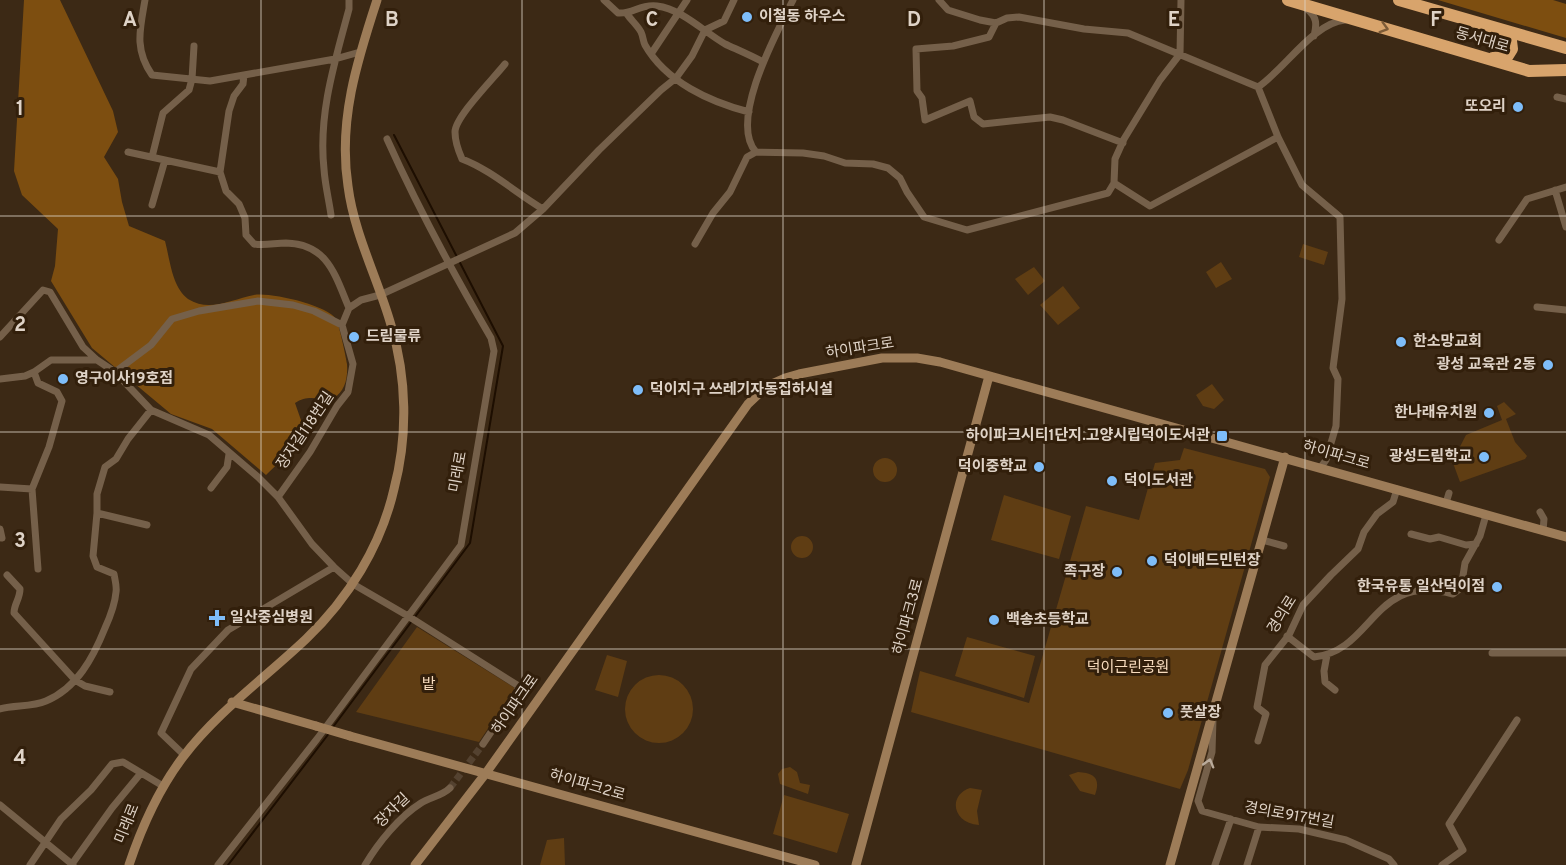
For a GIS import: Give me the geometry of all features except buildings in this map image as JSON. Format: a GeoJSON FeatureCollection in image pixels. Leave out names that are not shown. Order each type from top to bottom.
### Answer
{"type":"FeatureCollection","features":[{"type":"Feature","properties":{"kind":"highway","name":"동서대로"},"geometry":{"type":"LineString","coordinates":[[1289,0],[1529,71],[1566,70]]}},
{"type":"Feature","properties":{"kind":"highway","name":"동서대로"},"geometry":{"type":"LineString","coordinates":[[1399,0],[1566,48]]}},
{"type":"Feature","properties":{"kind":"highway"},"geometry":{"type":"LineString","coordinates":[[1474,55],[1498,59],[1507,57],[1512,49],[1511,41],[1504,33],[1484,24]]}},
{"type":"Feature","properties":{"kind":"street"},"geometry":{"type":"LineString","coordinates":[[145,0],[140,50],[143,63],[152,75],[210,81],[335,59],[360,52]]}},
{"type":"Feature","properties":{"kind":"street"},"geometry":{"type":"LineString","coordinates":[[331,215],[323,168],[324,130],[328,91],[349,9],[349,0]]}},
{"type":"Feature","properties":{"kind":"street"},"geometry":{"type":"LineString","coordinates":[[604,0],[618,13],[627,14],[643,5],[659,6],[680,13],[691,23],[763,62]]}},
{"type":"Feature","properties":{"kind":"street"},"geometry":{"type":"LineString","coordinates":[[651,54],[687,0]]}},
{"type":"Feature","properties":{"kind":"street"},"geometry":{"type":"LineString","coordinates":[[116,372],[152,345],[172,319],[199,311],[258,301],[292,305],[314,311],[342,325],[349,308],[361,300],[380,295],[515,233],[543,209],[599,150],[676,78],[692,56],[705,30],[724,21],[734,0]]}},
{"type":"Feature","properties":{"kind":"street"},"geometry":{"type":"LineString","coordinates":[[756,152],[750,146],[748,130],[753,88],[793,0]]}},
{"type":"Feature","properties":{"kind":"street"},"geometry":{"type":"LineString","coordinates":[[939,0],[948,10],[996,23],[1007,18],[1019,17],[1084,29],[1128,33],[1258,87],[1278,137],[1302,185],[1340,217],[1342,228],[1342,313],[1333,368],[1338,380],[1336,426],[1326,460],[1321,467]]}},
{"type":"Feature","properties":{"kind":"street"},"geometry":{"type":"LineString","coordinates":[[695,244],[713,213],[730,192],[747,158],[756,152],[814,154],[845,163],[873,164],[888,168],[900,178],[906,192],[924,217],[967,230],[1108,193],[1114,183],[1115,159],[1123,143],[1160,80],[1180,54],[1181,0]]}},
{"type":"Feature","properties":{"kind":"street"},"geometry":{"type":"LineString","coordinates":[[1289,0],[1305,7],[1315,18],[1314,36]]}},
{"type":"Feature","properties":{"kind":"street","name":"미래로"},"geometry":{"type":"LineString","coordinates":[[129,865],[154,801],[184,756],[232,702],[308,637],[353,584],[385,520],[394,490],[401,456],[404,423],[402,375],[391,325],[350,202],[346,167],[348,106],[360,52],[376,2]]}},
{"type":"Feature","properties":{"kind":"street"},"geometry":{"type":"LineString","coordinates":[[627,14],[641,32],[644,43],[651,54],[676,78],[709,99],[749,112]]}},
{"type":"Feature","properties":{"kind":"street"},"geometry":{"type":"LineString","coordinates":[[1258,87],[1272,78],[1314,36],[1333,22],[1358,21]]}},
{"type":"Feature","properties":{"kind":"street"},"geometry":{"type":"LineString","coordinates":[[996,23],[989,37],[953,46],[916,49],[917,91],[922,98],[925,120],[970,101],[974,117],[983,124],[1050,117],[1123,143]]}},
{"type":"Feature","properties":{"kind":"street"},"geometry":{"type":"LineString","coordinates":[[152,157],[163,113],[189,90],[194,46]]}},
{"type":"Feature","properties":{"kind":"street"},"geometry":{"type":"LineString","coordinates":[[505,64],[460,118],[455,130],[457,148],[462,159],[481,166],[518,195],[543,209]]}},
{"type":"Feature","properties":{"kind":"street"},"geometry":{"type":"LineString","coordinates":[[244,75],[243,84],[234,96],[229,111],[220,172],[226,191],[238,204],[245,218],[246,235],[254,244],[267,246],[284,243],[317,250],[328,263],[349,308]]}},
{"type":"Feature","properties":{"kind":"street"},"geometry":{"type":"LineString","coordinates":[[1557,97],[1566,99]]}},
{"type":"Feature","properties":{"kind":"street"},"geometry":{"type":"LineString","coordinates":[[1114,183],[1150,206],[1278,137]]}},
{"type":"Feature","properties":{"kind":"street","name":"미래로"},"geometry":{"type":"LineString","coordinates":[[218,865],[317,739],[461,545],[494,351],[491,338],[414,199],[387,139]]}},
{"type":"Feature","properties":{"kind":"street"},"geometry":{"type":"LineString","coordinates":[[128,152],[220,172]]}},
{"type":"Feature","properties":{"kind":"street"},"geometry":{"type":"LineString","coordinates":[[152,205],[165,160]]}},
{"type":"Feature","properties":{"kind":"street"},"geometry":{"type":"LineString","coordinates":[[1499,240],[1527,199],[1566,187]]}},
{"type":"Feature","properties":{"kind":"street"},"geometry":{"type":"LineString","coordinates":[[1556,190],[1566,226]]}},
{"type":"Feature","properties":{"kind":"street","name":"장자길118번길"},"geometry":{"type":"LineString","coordinates":[[0,337],[43,290],[50,292],[83,347],[97,360],[116,372],[151,410],[209,435],[258,477],[278,497],[312,544],[353,584]]}},
{"type":"Feature","properties":{"kind":"street"},"geometry":{"type":"LineString","coordinates":[[1537,306],[1566,310]]}},
{"type":"Feature","properties":{"kind":"street","name":"장자길118번길"},"geometry":{"type":"LineString","coordinates":[[278,497],[348,392],[353,364],[342,325]]}},
{"type":"Feature","properties":{"kind":"street","name":"하이파크로"},"geometry":{"type":"LineString","coordinates":[[415,865],[486,773],[748,404],[767,386],[797,375],[892,357],[917,358],[1285,457],[1566,537]]}},
{"type":"Feature","properties":{"kind":"street"},"geometry":{"type":"LineString","coordinates":[[0,379],[25,376],[51,360],[97,360]]}},
{"type":"Feature","properties":{"kind":"street"},"geometry":{"type":"LineString","coordinates":[[34,372],[39,383],[57,392],[62,401],[49,447],[32,489],[38,568]]}},
{"type":"Feature","properties":{"kind":"street","name":"하이파크3로"},"geometry":{"type":"LineString","coordinates":[[856,865],[989,376]]}},
{"type":"Feature","properties":{"kind":"street"},"geometry":{"type":"LineString","coordinates":[[0,709],[43,703],[59,694],[88,666],[96,651],[117,591],[114,574],[97,567],[93,556],[97,494],[105,467],[116,459],[128,439],[151,410]]}},
{"type":"Feature","properties":{"kind":"street"},"geometry":{"type":"LineString","coordinates":[[211,488],[227,467],[229,454]]}},
{"type":"Feature","properties":{"kind":"street"},"geometry":{"type":"LineString","coordinates":[[1170,865],[1285,457]]}},
{"type":"Feature","properties":{"kind":"street"},"geometry":{"type":"LineString","coordinates":[[0,487],[32,489]]}},
{"type":"Feature","properties":{"kind":"street","name":"경의로"},"geometry":{"type":"LineString","coordinates":[[1258,741],[1266,714],[1257,707],[1265,665],[1287,636],[1303,605],[1358,549],[1364,532],[1377,514],[1393,502],[1397,489]]}},
{"type":"Feature","properties":{"kind":"street"},"geometry":{"type":"LineString","coordinates":[[1446,503],[1449,493]]}},
{"type":"Feature","properties":{"kind":"street"},"geometry":{"type":"LineString","coordinates":[[1540,512],[1544,519],[1543,531]]}},
{"type":"Feature","properties":{"kind":"street"},"geometry":{"type":"LineString","coordinates":[[97,513],[147,525]]}},
{"type":"Feature","properties":{"kind":"street"},"geometry":{"type":"LineString","coordinates":[[1287,636],[1314,657],[1327,655],[1354,638],[1391,600],[1434,588],[1453,594],[1461,588],[1466,563],[1480,536],[1486,515]]}},
{"type":"Feature","properties":{"kind":"street"},"geometry":{"type":"LineString","coordinates":[[0,529],[2,538]]}},
{"type":"Feature","properties":{"kind":"street"},"geometry":{"type":"LineString","coordinates":[[1411,534],[1430,539],[1439,537],[1467,545],[1476,544]]}},
{"type":"Feature","properties":{"kind":"street"},"geometry":{"type":"LineString","coordinates":[[1262,540],[1284,546]]}},
{"type":"Feature","properties":{"kind":"street"},"geometry":{"type":"LineString","coordinates":[[184,756],[161,732],[191,669],[228,630],[334,567]]}},
{"type":"Feature","properties":{"kind":"street"},"geometry":{"type":"LineString","coordinates":[[8,575],[20,589],[20,599],[14,606],[14,613],[75,680],[85,686],[110,692]]}},
{"type":"Feature","properties":{"kind":"street"},"geometry":{"type":"LineString","coordinates":[[353,584],[517,685],[518,692],[483,744]]}},
{"type":"Feature","properties":{"kind":"street"},"geometry":{"type":"LineString","coordinates":[[1492,653],[1566,653]]}},
{"type":"Feature","properties":{"kind":"street"},"geometry":{"type":"LineString","coordinates":[[1327,655],[1324,671],[1325,682],[1335,690]]}},
{"type":"Feature","properties":{"kind":"street","name":"하이파크2로"},"geometry":{"type":"LineString","coordinates":[[232,702],[815,865]]}},
{"type":"Feature","properties":{"kind":"street","name":"경의로917번길"},"geometry":{"type":"LineString","coordinates":[[1213,713],[1212,752],[1198,801],[1203,811],[1259,827],[1299,829],[1346,840],[1389,859],[1394,865]]}},
{"type":"Feature","properties":{"kind":"street"},"geometry":{"type":"LineString","coordinates":[[1442,865],[1463,850],[1449,824],[1517,720]]}},
{"type":"Feature","properties":{"kind":"street"},"geometry":{"type":"LineString","coordinates":[[30,865],[61,819],[91,790],[111,764],[123,762],[163,786]]}},
{"type":"Feature","properties":{"kind":"street"},"geometry":{"type":"LineString","coordinates":[[0,805],[73,865],[111,808],[141,773]]}},
{"type":"Feature","properties":{"kind":"street","name":"장자길"},"geometry":{"type":"LineString","coordinates":[[365,865],[377,846],[411,810],[423,801],[446,792],[450,788]]}},
{"type":"Feature","properties":{"kind":"street"},"geometry":{"type":"LineString","coordinates":[[1215,865],[1231,819]]}},
{"type":"Feature","properties":{"kind":"street"},"geometry":{"type":"LineString","coordinates":[[1247,865],[1259,827]]}},
{"type":"Feature","properties":{"kind":"green space"},"geometry":{"type":"Polygon","coordinates":[[[1303,244],[1328,252],[1324,265],[1299,257],[1303,244]]]}},
{"type":"Feature","properties":{"kind":"green space"},"geometry":{"type":"Polygon","coordinates":[[[1221,262],[1232,279],[1216,288],[1206,272],[1221,262]]]}},
{"type":"Feature","properties":{"kind":"green space"},"geometry":{"type":"Polygon","coordinates":[[[1034,267],[1045,281],[1028,295],[1015,279],[1034,267]]]}},
{"type":"Feature","properties":{"kind":"green space"},"geometry":{"type":"Polygon","coordinates":[[[1063,286],[1080,308],[1058,325],[1040,305],[1063,286]]]}},
{"type":"Feature","properties":{"kind":"green space"},"geometry":{"type":"Polygon","coordinates":[[[1212,384],[1224,400],[1214,409],[1203,406],[1196,395],[1212,384]]]}},
{"type":"Feature","properties":{"kind":"green space"},"geometry":{"type":"Polygon","coordinates":[[[1504,402],[1516,414],[1506,419],[1515,442],[1527,456],[1525,459],[1460,482],[1453,463],[1451,464],[1466,435],[1502,420],[1497,406],[1504,402]]]}},
{"type":"Feature","properties":{"kind":"green space","name":"덕이근린공원"},"geometry":{"type":"Polygon","coordinates":[[[1184,448],[1265,469],[1270,477],[1188,770],[1180,789],[911,712],[920,671],[1029,703],[1086,506],[1139,520],[1155,463],[1180,460],[1184,448]]]}},
{"type":"Feature","properties":{"kind":"green space"},"geometry":{"type":"Polygon","coordinates":[[[885,458],[893,462],[897,470],[893,478],[885,482],[877,478],[873,470],[877,462],[885,458]]]}},
{"type":"Feature","properties":{"kind":"green space"},"geometry":{"type":"Polygon","coordinates":[[[1004,495],[1071,516],[1059,559],[991,540],[1004,495]]]}},
{"type":"Feature","properties":{"kind":"green space"},"geometry":{"type":"Polygon","coordinates":[[[802,536],[810,539],[813,547],[810,555],[802,558],[794,555],[791,547],[794,539],[802,536]]]}},
{"type":"Feature","properties":{"kind":"green space","name":"밭"},"geometry":{"type":"Polygon","coordinates":[[[417,627],[515,688],[479,742],[356,712],[417,627]]]}},
{"type":"Feature","properties":{"kind":"green space"},"geometry":{"type":"Polygon","coordinates":[[[967,637],[1035,656],[1024,698],[955,676],[967,637]]]}},
{"type":"Feature","properties":{"kind":"green space"},"geometry":{"type":"Polygon","coordinates":[[[607,655],[627,661],[618,697],[595,690],[607,655]]]}},
{"type":"Feature","properties":{"kind":"green space"},"geometry":{"type":"Polygon","coordinates":[[[659,675],[672,678],[683,685],[690,696],[693,709],[690,722],[683,733],[672,740],[659,743],[646,740],[635,733],[628,722],[625,709],[628,696],[635,685],[646,678],[659,675]]]}},
{"type":"Feature","properties":{"kind":"green space"},"geometry":{"type":"Polygon","coordinates":[[[790,767],[797,772],[800,783],[810,785],[808,794],[780,784],[778,774],[782,769],[790,767]]]}},
{"type":"Feature","properties":{"kind":"green space"},"geometry":{"type":"Polygon","coordinates":[[[1078,772],[1095,777],[1097,789],[1095,795],[1080,791],[1069,775],[1078,772]]]}},
{"type":"Feature","properties":{"kind":"green space"},"geometry":{"type":"Polygon","coordinates":[[[970,788],[982,790],[977,811],[979,825],[963,819],[956,808],[958,796],[970,788]]]}},
{"type":"Feature","properties":{"kind":"green space"},"geometry":{"type":"Polygon","coordinates":[[[784,795],[849,814],[837,853],[773,834],[784,795]]]}},
{"type":"Feature","properties":{"kind":"green space"},"geometry":{"type":"Polygon","coordinates":[[[564,838],[565,865],[540,865],[547,840],[564,838]]]}},
{"type":"Feature","properties":{"kind":"shaded area"},"geometry":{"type":"Polygon","coordinates":[[[24,0],[60,0],[113,111],[118,132],[104,157],[118,179],[129,226],[165,241],[172,273],[183,294],[188,299],[204,305],[221,304],[254,295],[272,296],[310,304],[331,314],[336,319],[347,364],[345,384],[333,399],[309,398],[295,403],[302,423],[300,442],[266,475],[212,429],[171,414],[92,348],[51,281],[55,266],[58,229],[22,195],[14,171],[24,0]]]}},
{"type":"Feature","properties":{"kind":"shaded area"},"geometry":{"type":"Polygon","coordinates":[[[1438,0],[1553,0],[1566,4],[1566,38],[1438,0]]]}},
{"type":"Feature","properties":{"kind":"waterway"},"geometry":{"type":"LineString","coordinates":[[333,727],[470,543],[503,346],[394,135]]}},
{"type":"Feature","properties":{"kind":"waterway"},"geometry":{"type":"LineString","coordinates":[[228,865],[330,732]]}},
{"type":"Feature","properties":{"kind":"tunnel"},"geometry":{"type":"LineString","coordinates":[[450,788],[483,744]]}},
{"type":"Feature","properties":{"kind":"place","name":"이철동 하우스"},"geometry":{"type":"Point","coordinates":[747,17]}},
{"type":"Feature","properties":{"kind":"place","name":"또오리"},"geometry":{"type":"Point","coordinates":[1518,107]}},
{"type":"Feature","properties":{"kind":"place","name":"드림물류"},"geometry":{"type":"Point","coordinates":[354,337]}},
{"type":"Feature","properties":{"kind":"place","name":"한소망교회"},"geometry":{"type":"Point","coordinates":[1401,342]}},
{"type":"Feature","properties":{"kind":"place","name":"광성 교육관 2동"},"geometry":{"type":"Point","coordinates":[1548,365]}},
{"type":"Feature","properties":{"kind":"place","name":"영구이사19호점"},"geometry":{"type":"Point","coordinates":[63,379]}},
{"type":"Feature","properties":{"kind":"place","name":"덕이지구 쓰레기자동집하시설"},"geometry":{"type":"Point","coordinates":[638,390]}},
{"type":"Feature","properties":{"kind":"place","name":"한나래유치원"},"geometry":{"type":"Point","coordinates":[1489,413]}},
{"type":"Feature","properties":{"kind":"place","name":"하이파크시티1단지.고양시립덕이도서관"},"geometry":{"type":"Point","coordinates":[1222,436]}},
{"type":"Feature","properties":{"kind":"place","name":"광성드림학교"},"geometry":{"type":"Point","coordinates":[1484,457]}},
{"type":"Feature","properties":{"kind":"place","name":"덕이중학교"},"geometry":{"type":"Point","coordinates":[1039,467]}},
{"type":"Feature","properties":{"kind":"place","name":"덕이도서관"},"geometry":{"type":"Point","coordinates":[1112,481]}},
{"type":"Feature","properties":{"kind":"place","name":"덕이배드민턴장"},"geometry":{"type":"Point","coordinates":[1152,561]}},
{"type":"Feature","properties":{"kind":"place","name":"족구장"},"geometry":{"type":"Point","coordinates":[1117,572]}},
{"type":"Feature","properties":{"kind":"place","name":"한국유통 일산덕이점"},"geometry":{"type":"Point","coordinates":[1497,587]}},
{"type":"Feature","properties":{"kind":"place","name":"일산중심병원"},"geometry":{"type":"Point","coordinates":[217,618]}},
{"type":"Feature","properties":{"kind":"place","name":"백송초등학교"},"geometry":{"type":"Point","coordinates":[994,620]}},
{"type":"Feature","properties":{"kind":"place","name":"풋살장"},"geometry":{"type":"Point","coordinates":[1168,713]}}]}
